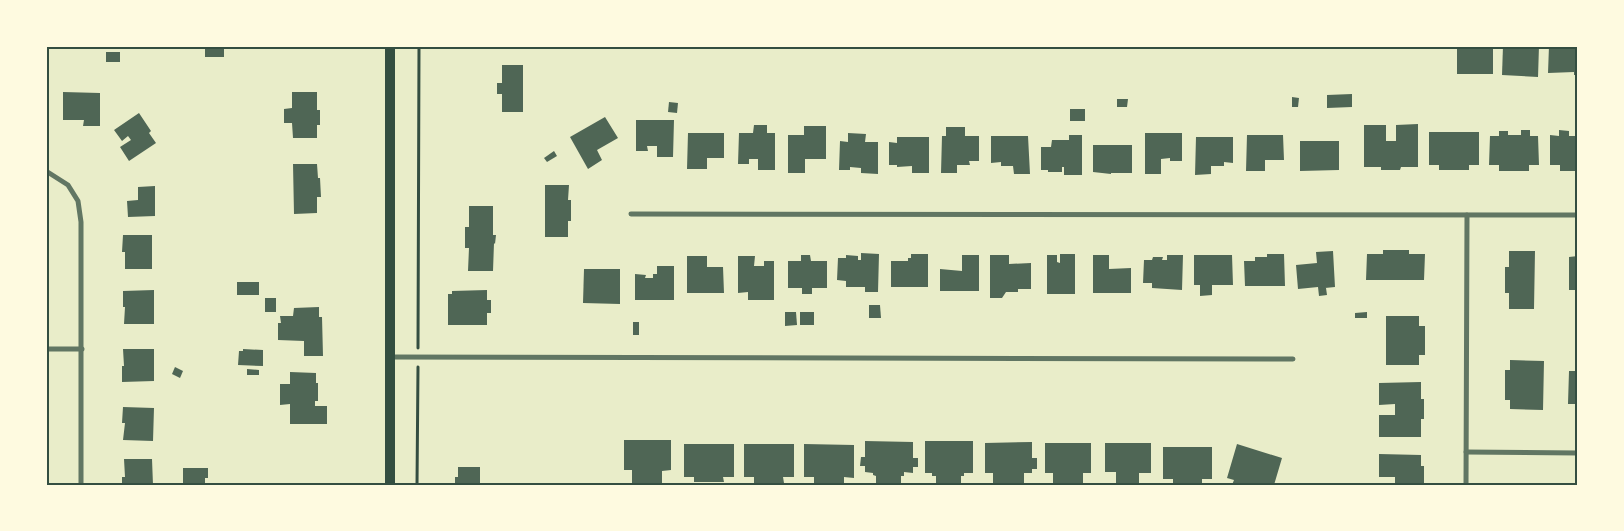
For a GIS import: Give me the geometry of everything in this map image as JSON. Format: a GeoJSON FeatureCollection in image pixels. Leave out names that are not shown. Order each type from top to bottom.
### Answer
{"type":"FeatureCollection","features":[{"type":"Feature","properties":{"kind":"main road"},"geometry":{"type":"LineString","coordinates":[[390,46],[390,485]]}},
{"type":"Feature","properties":{"kind":"street"},"geometry":{"type":"LineString","coordinates":[[46,171],[68,185],[78,201],[82,222],[81,485]]}},
{"type":"Feature","properties":{"kind":"street"},"geometry":{"type":"LineString","coordinates":[[631,214],[1578,215]]}},
{"type":"Feature","properties":{"kind":"street"},"geometry":{"type":"LineString","coordinates":[[1466,214],[1466,485]]}},
{"type":"Feature","properties":{"kind":"street"},"geometry":{"type":"LineString","coordinates":[[46,349],[82,349]]}},
{"type":"Feature","properties":{"kind":"street"},"geometry":{"type":"LineString","coordinates":[[390,357],[1293,359]]}},
{"type":"Feature","properties":{"kind":"street"},"geometry":{"type":"LineString","coordinates":[[1466,452],[1578,453]]}},
{"type":"Feature","properties":{"kind":"path"},"geometry":{"type":"LineString","coordinates":[[418,352],[419,46]]}},
{"type":"Feature","properties":{"kind":"path"},"geometry":{"type":"LineString","coordinates":[[417,485],[418,362]]}},
{"type":"Feature","properties":{"kind":"building"},"geometry":{"type":"Polygon","coordinates":[[[205,46],[224,46],[224,57],[205,57],[205,46]]]}},
{"type":"Feature","properties":{"kind":"building"},"geometry":{"type":"Polygon","coordinates":[[[1477,46],[1493,46],[1493,74],[1457,74],[1457,47],[1477,48],[1477,46]]]}},
{"type":"Feature","properties":{"kind":"building"},"geometry":{"type":"Polygon","coordinates":[[[1503,46],[1539,46],[1538,77],[1502,75],[1503,46]]]}},
{"type":"Feature","properties":{"kind":"building"},"geometry":{"type":"Polygon","coordinates":[[[1549,46],[1578,46],[1578,75],[1574,75],[1574,72],[1548,73],[1549,46]]]}},
{"type":"Feature","properties":{"kind":"building"},"geometry":{"type":"Polygon","coordinates":[[[106,52],[120,52],[120,62],[106,62],[106,52]]]}},
{"type":"Feature","properties":{"kind":"building"},"geometry":{"type":"Polygon","coordinates":[[[502,65],[523,65],[523,112],[502,112],[502,94],[497,94],[497,83],[502,83],[502,65]]]}},
{"type":"Feature","properties":{"kind":"building"},"geometry":{"type":"Polygon","coordinates":[[[63,92],[100,93],[100,126],[83,126],[84,120],[63,120],[63,92]]]}},
{"type":"Feature","properties":{"kind":"building"},"geometry":{"type":"Polygon","coordinates":[[[292,92],[317,92],[317,110],[320,110],[320,125],[317,125],[317,138],[293,138],[292,123],[284,123],[284,109],[292,108],[292,92]]]}},
{"type":"Feature","properties":{"kind":"building"},"geometry":{"type":"Polygon","coordinates":[[[1352,94],[1352,107],[1327,108],[1327,95],[1352,94]]]}},
{"type":"Feature","properties":{"kind":"building"},"geometry":{"type":"Polygon","coordinates":[[[1292,97],[1299,98],[1298,107],[1292,107],[1292,97]]]}},
{"type":"Feature","properties":{"kind":"building"},"geometry":{"type":"Polygon","coordinates":[[[1117,99],[1128,99],[1127,107],[1117,107],[1117,99]]]}},
{"type":"Feature","properties":{"kind":"building"},"geometry":{"type":"Polygon","coordinates":[[[669,102],[678,103],[677,113],[668,112],[669,102]]]}},
{"type":"Feature","properties":{"kind":"building"},"geometry":{"type":"Polygon","coordinates":[[[1070,109],[1085,109],[1085,121],[1070,121],[1070,109]]]}},
{"type":"Feature","properties":{"kind":"building"},"geometry":{"type":"Polygon","coordinates":[[[139,113],[151,131],[149,133],[156,143],[129,161],[120,147],[131,140],[128,136],[122,141],[114,130],[139,113]]]}},
{"type":"Feature","properties":{"kind":"building"},"geometry":{"type":"Polygon","coordinates":[[[605,117],[618,138],[597,150],[602,160],[588,169],[570,137],[605,117]]]}},
{"type":"Feature","properties":{"kind":"building"},"geometry":{"type":"Polygon","coordinates":[[[636,120],[674,120],[673,157],[657,157],[657,146],[647,146],[648,151],[636,151],[636,120]]]}},
{"type":"Feature","properties":{"kind":"building"},"geometry":{"type":"Polygon","coordinates":[[[1418,124],[1418,167],[1401,167],[1400,170],[1381,170],[1381,167],[1364,167],[1364,125],[1386,125],[1386,141],[1396,141],[1396,125],[1418,124]]]}},
{"type":"Feature","properties":{"kind":"building"},"geometry":{"type":"Polygon","coordinates":[[[754,125],[767,125],[767,133],[775,133],[775,170],[758,170],[758,159],[749,159],[749,164],[738,164],[739,133],[753,133],[754,125]]]}},
{"type":"Feature","properties":{"kind":"building"},"geometry":{"type":"Polygon","coordinates":[[[804,126],[826,126],[826,159],[805,159],[805,173],[788,173],[788,135],[804,135],[804,126]]]}},
{"type":"Feature","properties":{"kind":"building"},"geometry":{"type":"Polygon","coordinates":[[[946,127],[965,127],[965,136],[979,136],[979,161],[969,161],[970,165],[957,165],[957,173],[941,173],[942,136],[946,136],[946,127]]]}},
{"type":"Feature","properties":{"kind":"building"},"geometry":{"type":"Polygon","coordinates":[[[1521,130],[1530,130],[1530,136],[1538,136],[1539,165],[1529,165],[1529,171],[1499,171],[1499,165],[1489,165],[1490,136],[1499,136],[1499,131],[1508,131],[1508,135],[1521,135],[1521,130]]]}},
{"type":"Feature","properties":{"kind":"building"},"geometry":{"type":"Polygon","coordinates":[[[1559,130],[1569,131],[1569,136],[1578,136],[1578,171],[1560,171],[1560,165],[1550,165],[1550,135],[1559,136],[1559,130]]]}},
{"type":"Feature","properties":{"kind":"building"},"geometry":{"type":"Polygon","coordinates":[[[1429,132],[1479,132],[1479,165],[1469,165],[1469,170],[1439,170],[1439,165],[1429,165],[1429,132]]]}},
{"type":"Feature","properties":{"kind":"building"},"geometry":{"type":"Polygon","coordinates":[[[688,133],[724,133],[724,158],[707,158],[707,169],[687,169],[688,133]]]}},
{"type":"Feature","properties":{"kind":"building"},"geometry":{"type":"Polygon","coordinates":[[[848,133],[866,134],[865,142],[878,142],[878,174],[861,173],[861,168],[850,167],[850,170],[839,170],[840,141],[848,142],[848,133]]]}},
{"type":"Feature","properties":{"kind":"building"},"geometry":{"type":"Polygon","coordinates":[[[1145,133],[1182,133],[1182,161],[1170,161],[1170,158],[1161,159],[1161,174],[1145,174],[1145,133]]]}},
{"type":"Feature","properties":{"kind":"building"},"geometry":{"type":"Polygon","coordinates":[[[1069,135],[1082,135],[1082,175],[1064,175],[1064,167],[1062,167],[1062,172],[1041,170],[1041,147],[1051,147],[1052,140],[1069,140],[1069,135]]]}},
{"type":"Feature","properties":{"kind":"building"},"geometry":{"type":"Polygon","coordinates":[[[1247,135],[1283,135],[1284,160],[1265,160],[1265,171],[1246,171],[1247,135]]]}},
{"type":"Feature","properties":{"kind":"building"},"geometry":{"type":"Polygon","coordinates":[[[991,136],[1028,136],[1030,174],[1014,174],[1013,166],[1001,166],[1001,162],[991,163],[991,136]]]}},
{"type":"Feature","properties":{"kind":"building"},"geometry":{"type":"Polygon","coordinates":[[[897,137],[929,137],[929,173],[912,173],[912,166],[897,167],[897,165],[889,165],[889,142],[897,143],[897,137]]]}},
{"type":"Feature","properties":{"kind":"building"},"geometry":{"type":"Polygon","coordinates":[[[1196,137],[1233,137],[1233,163],[1224,162],[1224,166],[1211,166],[1211,174],[1195,175],[1196,137]]]}},
{"type":"Feature","properties":{"kind":"building"},"geometry":{"type":"Polygon","coordinates":[[[1300,141],[1339,141],[1339,170],[1300,171],[1300,141]]]}},
{"type":"Feature","properties":{"kind":"building"},"geometry":{"type":"Polygon","coordinates":[[[1093,145],[1132,145],[1132,173],[1111,174],[1093,172],[1093,145]]]}},
{"type":"Feature","properties":{"kind":"building"},"geometry":{"type":"Polygon","coordinates":[[[554,151],[557,156],[547,162],[544,158],[554,151]]]}},
{"type":"Feature","properties":{"kind":"building"},"geometry":{"type":"Polygon","coordinates":[[[293,164],[317,164],[321,197],[317,197],[317,213],[294,214],[293,164]]]}},
{"type":"Feature","properties":{"kind":"building"},"geometry":{"type":"Polygon","coordinates":[[[545,185],[569,185],[568,200],[571,200],[571,221],[568,221],[568,237],[545,237],[545,185]]]}},
{"type":"Feature","properties":{"kind":"building"},"geometry":{"type":"Polygon","coordinates":[[[155,186],[155,216],[128,217],[127,201],[138,200],[138,187],[155,186]]]}},
{"type":"Feature","properties":{"kind":"building"},"geometry":{"type":"Polygon","coordinates":[[[469,206],[493,206],[493,235],[496,235],[493,271],[468,271],[469,248],[465,248],[465,227],[469,227],[469,206]]]}},
{"type":"Feature","properties":{"kind":"building"},"geometry":{"type":"Polygon","coordinates":[[[123,235],[152,235],[152,269],[125,269],[125,252],[122,252],[123,235]]]}},
{"type":"Feature","properties":{"kind":"building"},"geometry":{"type":"Polygon","coordinates":[[[1383,250],[1409,250],[1409,254],[1425,254],[1424,280],[1366,280],[1367,254],[1383,254],[1383,250]]]}},
{"type":"Feature","properties":{"kind":"building"},"geometry":{"type":"Polygon","coordinates":[[[1333,251],[1335,287],[1325,288],[1327,295],[1319,296],[1318,287],[1298,289],[1296,265],[1317,263],[1316,252],[1333,251]]]}},
{"type":"Feature","properties":{"kind":"building"},"geometry":{"type":"Polygon","coordinates":[[[1509,251],[1535,251],[1534,309],[1509,309],[1509,293],[1505,293],[1505,267],[1509,267],[1509,251]]]}},
{"type":"Feature","properties":{"kind":"building"},"geometry":{"type":"Polygon","coordinates":[[[861,253],[879,254],[878,292],[865,292],[865,287],[846,287],[846,281],[837,280],[838,258],[846,258],[846,255],[858,256],[858,260],[861,260],[861,253]]]}},
{"type":"Feature","properties":{"kind":"building"},"geometry":{"type":"Polygon","coordinates":[[[911,254],[928,254],[928,287],[891,287],[891,261],[908,261],[908,258],[911,258],[911,254]]]}},
{"type":"Feature","properties":{"kind":"building"},"geometry":{"type":"Polygon","coordinates":[[[1060,254],[1075,254],[1075,294],[1047,294],[1047,255],[1057,255],[1057,262],[1060,263],[1060,254]]]}},
{"type":"Feature","properties":{"kind":"building"},"geometry":{"type":"Polygon","coordinates":[[[1267,254],[1284,254],[1285,286],[1245,286],[1244,261],[1255,261],[1255,257],[1267,257],[1267,254]]]}},
{"type":"Feature","properties":{"kind":"building"},"geometry":{"type":"Polygon","coordinates":[[[801,255],[810,255],[811,261],[827,261],[827,288],[812,288],[812,294],[802,294],[802,288],[788,288],[788,261],[801,261],[801,255]]]}},
{"type":"Feature","properties":{"kind":"building"},"geometry":{"type":"Polygon","coordinates":[[[962,255],[979,255],[979,291],[940,291],[940,269],[962,271],[962,255]]]}},
{"type":"Feature","properties":{"kind":"building"},"geometry":{"type":"Polygon","coordinates":[[[990,255],[1009,255],[1009,264],[1031,263],[1031,289],[1018,289],[1018,292],[1006,292],[1002,298],[990,298],[990,255]]]}},
{"type":"Feature","properties":{"kind":"building"},"geometry":{"type":"Polygon","coordinates":[[[1093,255],[1109,255],[1109,269],[1131,268],[1131,293],[1093,293],[1093,255]]]}},
{"type":"Feature","properties":{"kind":"building"},"geometry":{"type":"Polygon","coordinates":[[[1167,255],[1183,255],[1182,290],[1152,288],[1152,283],[1143,283],[1144,260],[1152,260],[1153,257],[1163,257],[1162,260],[1167,260],[1167,255]]]}},
{"type":"Feature","properties":{"kind":"building"},"geometry":{"type":"Polygon","coordinates":[[[1194,255],[1232,255],[1233,285],[1212,285],[1212,295],[1200,296],[1200,285],[1194,285],[1194,255]]]}},
{"type":"Feature","properties":{"kind":"building"},"geometry":{"type":"Polygon","coordinates":[[[687,256],[707,256],[707,267],[723,267],[724,293],[687,293],[687,256]]]}},
{"type":"Feature","properties":{"kind":"building"},"geometry":{"type":"Polygon","coordinates":[[[738,256],[755,256],[754,266],[764,266],[764,261],[774,261],[774,300],[748,300],[748,292],[738,293],[738,256]]]}},
{"type":"Feature","properties":{"kind":"building"},"geometry":{"type":"Polygon","coordinates":[[[1578,256],[1578,290],[1569,290],[1569,257],[1578,256]]]}},
{"type":"Feature","properties":{"kind":"building"},"geometry":{"type":"Polygon","coordinates":[[[657,266],[674,266],[674,300],[635,300],[635,274],[646,275],[645,278],[653,278],[653,274],[657,274],[657,266]]]}},
{"type":"Feature","properties":{"kind":"building"},"geometry":{"type":"Polygon","coordinates":[[[584,269],[620,269],[620,304],[583,303],[584,269]]]}},
{"type":"Feature","properties":{"kind":"building"},"geometry":{"type":"Polygon","coordinates":[[[237,282],[259,282],[259,295],[237,295],[237,282]]]}},
{"type":"Feature","properties":{"kind":"building"},"geometry":{"type":"Polygon","coordinates":[[[154,290],[154,324],[124,324],[125,307],[123,307],[123,291],[154,290]]]}},
{"type":"Feature","properties":{"kind":"building"},"geometry":{"type":"Polygon","coordinates":[[[487,290],[487,300],[491,300],[491,313],[487,313],[487,325],[448,325],[448,294],[452,294],[452,291],[487,290]]]}},
{"type":"Feature","properties":{"kind":"building"},"geometry":{"type":"Polygon","coordinates":[[[265,298],[276,298],[276,312],[265,312],[265,298]]]}},
{"type":"Feature","properties":{"kind":"building"},"geometry":{"type":"Polygon","coordinates":[[[869,305],[880,305],[881,318],[869,318],[869,305]]]}},
{"type":"Feature","properties":{"kind":"building"},"geometry":{"type":"Polygon","coordinates":[[[319,307],[319,317],[322,317],[323,356],[304,356],[304,341],[278,340],[278,323],[281,323],[280,316],[293,316],[294,308],[319,307]]]}},
{"type":"Feature","properties":{"kind":"building"},"geometry":{"type":"Polygon","coordinates":[[[785,312],[796,312],[797,325],[785,326],[785,312]]]}},
{"type":"Feature","properties":{"kind":"building"},"geometry":{"type":"Polygon","coordinates":[[[800,312],[814,312],[814,325],[800,325],[800,312]]]}},
{"type":"Feature","properties":{"kind":"building"},"geometry":{"type":"Polygon","coordinates":[[[1367,312],[1367,318],[1355,318],[1355,313],[1367,312]]]}},
{"type":"Feature","properties":{"kind":"building"},"geometry":{"type":"Polygon","coordinates":[[[1386,316],[1419,316],[1419,326],[1425,326],[1425,355],[1419,355],[1419,365],[1386,365],[1386,316]]]}},
{"type":"Feature","properties":{"kind":"building"},"geometry":{"type":"Polygon","coordinates":[[[633,322],[639,322],[639,335],[633,335],[633,322]]]}},
{"type":"Feature","properties":{"kind":"building"},"geometry":{"type":"Polygon","coordinates":[[[123,349],[154,349],[154,381],[122,382],[122,366],[124,366],[123,349]]]}},
{"type":"Feature","properties":{"kind":"building"},"geometry":{"type":"Polygon","coordinates":[[[243,349],[263,350],[263,366],[238,365],[239,351],[243,351],[243,349]]]}},
{"type":"Feature","properties":{"kind":"building"},"geometry":{"type":"Polygon","coordinates":[[[1510,360],[1544,361],[1543,410],[1510,409],[1510,400],[1505,400],[1505,370],[1510,370],[1510,360]]]}},
{"type":"Feature","properties":{"kind":"building"},"geometry":{"type":"Polygon","coordinates":[[[175,367],[183,371],[180,378],[172,374],[175,367]]]}},
{"type":"Feature","properties":{"kind":"building"},"geometry":{"type":"Polygon","coordinates":[[[247,369],[259,370],[259,375],[247,375],[247,369]]]}},
{"type":"Feature","properties":{"kind":"building"},"geometry":{"type":"Polygon","coordinates":[[[1569,371],[1578,371],[1578,404],[1568,404],[1569,371]]]}},
{"type":"Feature","properties":{"kind":"building"},"geometry":{"type":"Polygon","coordinates":[[[290,372],[316,373],[318,401],[315,401],[315,406],[327,406],[327,424],[290,424],[290,404],[280,405],[280,384],[290,384],[290,372]]]}},
{"type":"Feature","properties":{"kind":"building"},"geometry":{"type":"Polygon","coordinates":[[[1421,382],[1421,399],[1424,399],[1424,419],[1421,419],[1421,437],[1379,437],[1379,415],[1395,415],[1395,404],[1379,405],[1379,383],[1421,382]]]}},
{"type":"Feature","properties":{"kind":"building"},"geometry":{"type":"Polygon","coordinates":[[[123,407],[154,408],[153,441],[123,440],[125,423],[122,423],[123,407]]]}},
{"type":"Feature","properties":{"kind":"building"},"geometry":{"type":"Polygon","coordinates":[[[624,440],[671,440],[671,470],[662,471],[662,483],[632,483],[632,470],[624,470],[624,440]]]}},
{"type":"Feature","properties":{"kind":"building"},"geometry":{"type":"Polygon","coordinates":[[[865,441],[913,442],[913,458],[918,458],[918,467],[913,467],[913,473],[904,472],[904,476],[901,476],[901,484],[876,484],[876,476],[873,473],[865,472],[865,466],[860,466],[861,457],[865,457],[865,441]]]}},
{"type":"Feature","properties":{"kind":"building"},"geometry":{"type":"Polygon","coordinates":[[[925,441],[973,441],[973,473],[964,473],[964,476],[961,476],[961,484],[936,484],[936,476],[932,476],[932,473],[925,473],[925,441]]]}},
{"type":"Feature","properties":{"kind":"building"},"geometry":{"type":"Polygon","coordinates":[[[1032,442],[1032,458],[1037,458],[1037,469],[1032,469],[1032,473],[1024,473],[1024,484],[993,484],[993,473],[985,473],[985,443],[1032,442]]]}},
{"type":"Feature","properties":{"kind":"building"},"geometry":{"type":"Polygon","coordinates":[[[1045,443],[1091,443],[1091,473],[1083,473],[1083,485],[1053,484],[1053,473],[1045,473],[1045,443]]]}},
{"type":"Feature","properties":{"kind":"building"},"geometry":{"type":"Polygon","coordinates":[[[1105,443],[1151,443],[1151,473],[1139,473],[1139,485],[1116,485],[1116,472],[1105,472],[1105,443]]]}},
{"type":"Feature","properties":{"kind":"building"},"geometry":{"type":"Polygon","coordinates":[[[684,444],[734,444],[734,477],[723,477],[724,482],[694,482],[694,477],[684,477],[684,444]]]}},
{"type":"Feature","properties":{"kind":"building"},"geometry":{"type":"Polygon","coordinates":[[[744,444],[794,444],[794,477],[783,477],[784,483],[754,483],[754,477],[744,477],[744,444]]]}},
{"type":"Feature","properties":{"kind":"building"},"geometry":{"type":"Polygon","coordinates":[[[804,444],[854,445],[854,478],[844,477],[844,483],[814,483],[814,477],[804,477],[804,444]]]}},
{"type":"Feature","properties":{"kind":"building"},"geometry":{"type":"Polygon","coordinates":[[[1237,444],[1282,458],[1274,485],[1232,485],[1234,480],[1227,478],[1237,444]]]}},
{"type":"Feature","properties":{"kind":"building"},"geometry":{"type":"Polygon","coordinates":[[[1163,447],[1212,447],[1212,479],[1202,479],[1202,485],[1173,485],[1173,479],[1163,479],[1163,447]]]}},
{"type":"Feature","properties":{"kind":"building"},"geometry":{"type":"Polygon","coordinates":[[[1379,454],[1421,455],[1421,466],[1424,466],[1424,485],[1395,485],[1395,477],[1379,477],[1379,454]]]}},
{"type":"Feature","properties":{"kind":"building"},"geometry":{"type":"Polygon","coordinates":[[[124,459],[152,459],[153,485],[122,485],[122,477],[125,477],[124,459]]]}},
{"type":"Feature","properties":{"kind":"building"},"geometry":{"type":"Polygon","coordinates":[[[458,467],[480,467],[480,485],[455,485],[455,477],[458,477],[458,467]]]}},
{"type":"Feature","properties":{"kind":"building"},"geometry":{"type":"Polygon","coordinates":[[[183,468],[208,468],[208,478],[205,478],[205,485],[183,485],[183,468]]]}}]}
